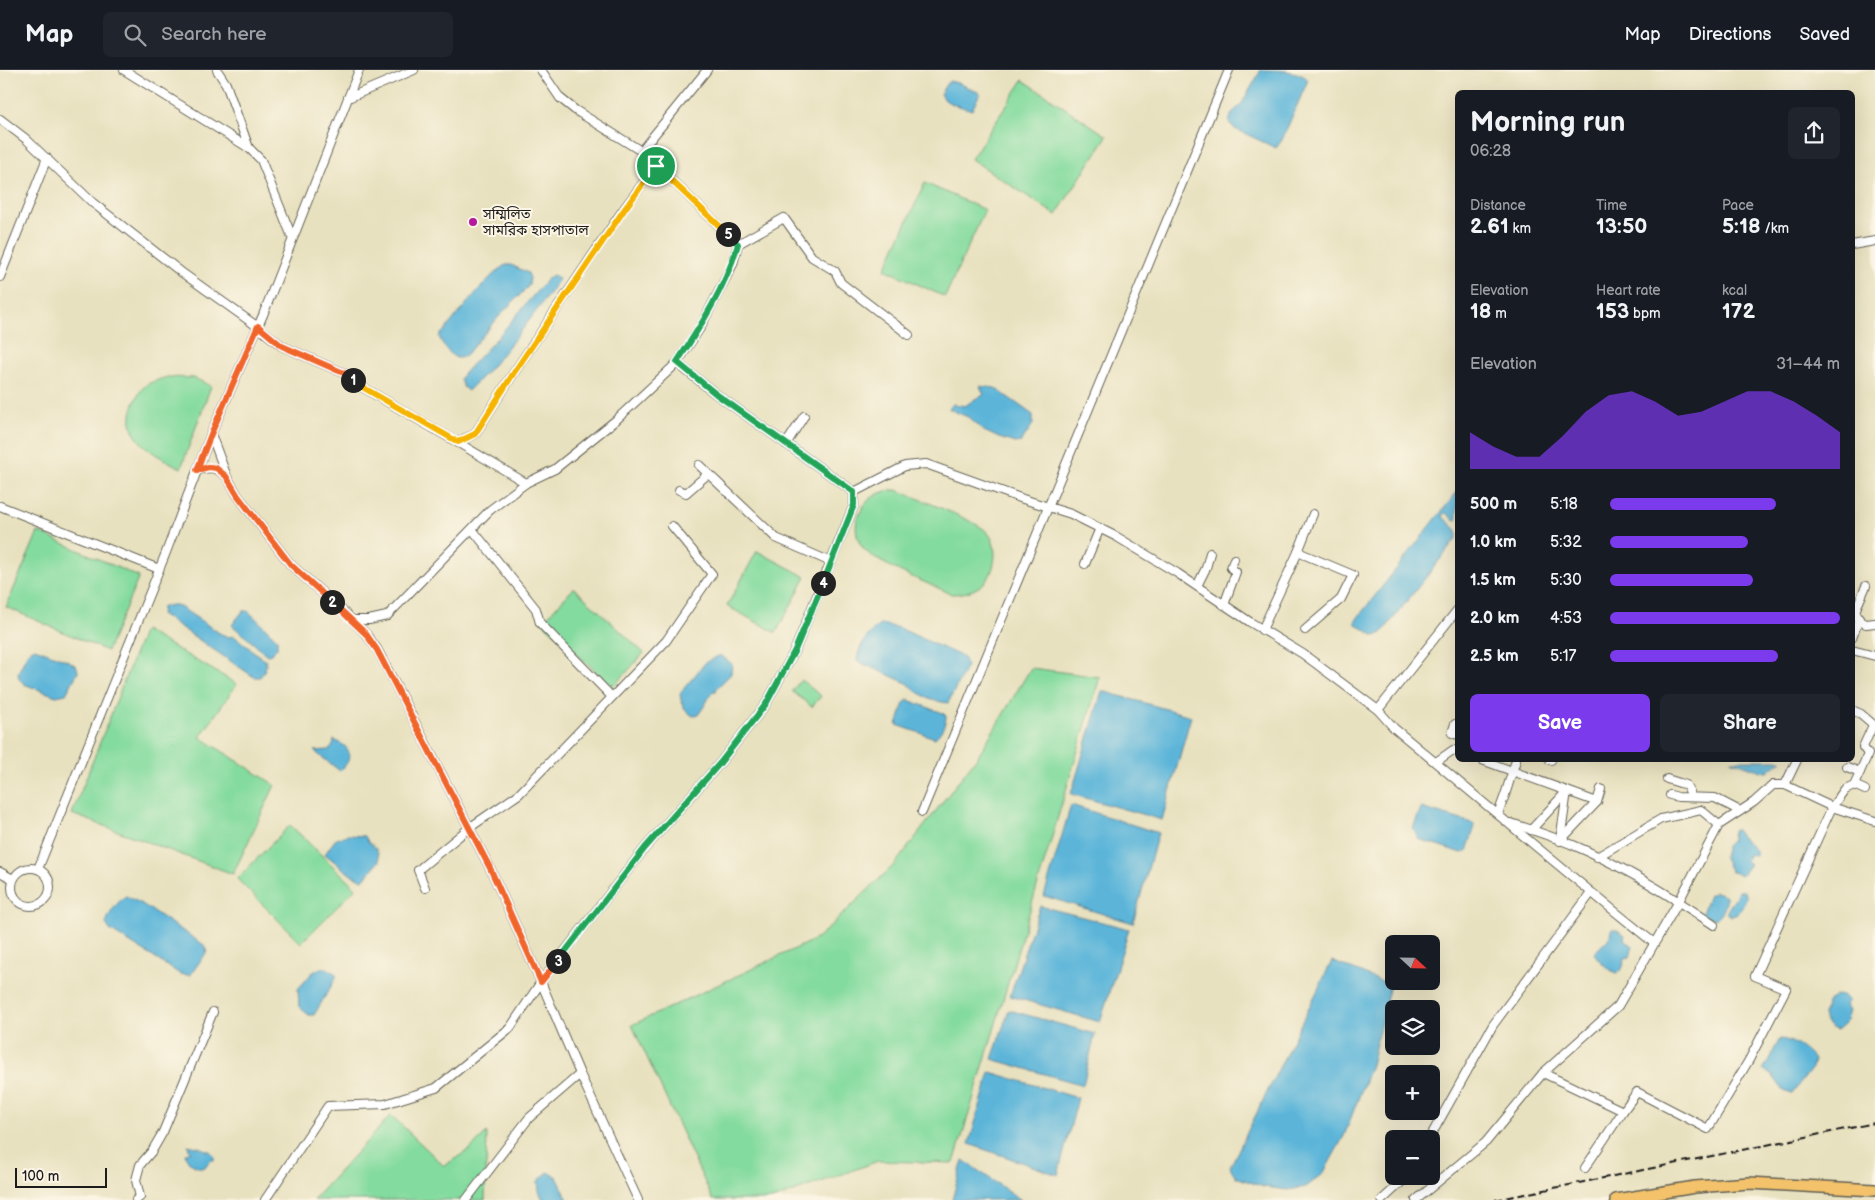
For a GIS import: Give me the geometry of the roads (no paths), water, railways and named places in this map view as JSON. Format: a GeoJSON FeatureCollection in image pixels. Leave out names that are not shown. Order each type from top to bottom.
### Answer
{"type":"FeatureCollection","features":[{"type":"Feature","properties":{"kind":"highway"},"geometry":{"type":"LineString","coordinates":[[1616,1200],[1695,1187],[1741,1184],[1875,1190]]}},
{"type":"Feature","properties":{"kind":"street"},"geometry":{"type":"LineString","coordinates":[[124,70],[250,148],[261,160],[292,237]]}},
{"type":"Feature","properties":{"kind":"street"},"geometry":{"type":"LineString","coordinates":[[217,70],[226,84],[250,148]]}},
{"type":"Feature","properties":{"kind":"street"},"geometry":{"type":"LineString","coordinates":[[38,869],[159,569],[211,434],[258,326],[359,70]]}},
{"type":"Feature","properties":{"kind":"street"},"geometry":{"type":"LineString","coordinates":[[348,98],[414,70]]}},
{"type":"Feature","properties":{"kind":"street"},"geometry":{"type":"LineString","coordinates":[[541,70],[560,98],[575,110],[641,151],[738,244]]}},
{"type":"Feature","properties":{"kind":"street"},"geometry":{"type":"LineString","coordinates":[[641,151],[707,70]]}},
{"type":"Feature","properties":{"kind":"street"},"geometry":{"type":"LineString","coordinates":[[922,812],[1229,70]]}},
{"type":"Feature","properties":{"kind":"street"},"geometry":{"type":"LineString","coordinates":[[0,119],[26,139],[93,203],[180,272],[258,326],[282,346],[346,374],[357,384],[526,483]]}},
{"type":"Feature","properties":{"kind":"street"},"geometry":{"type":"LineString","coordinates":[[0,277],[46,158]]}},
{"type":"Feature","properties":{"kind":"street"},"geometry":{"type":"LineString","coordinates":[[458,442],[475,434],[515,371],[656,166]]}},
{"type":"Feature","properties":{"kind":"street"},"geometry":{"type":"LineString","coordinates":[[352,620],[369,620],[386,616],[490,510],[526,483],[555,469],[610,426],[677,362],[704,320],[732,264],[738,244],[784,218],[812,257],[835,271],[841,283],[909,335]]}},
{"type":"Feature","properties":{"kind":"street"},"geometry":{"type":"LineString","coordinates":[[1855,244],[1875,241]]}},
{"type":"Feature","properties":{"kind":"street"},"geometry":{"type":"LineString","coordinates":[[677,362],[716,394],[854,492]]}},
{"type":"Feature","properties":{"kind":"street"},"geometry":{"type":"LineString","coordinates":[[786,444],[804,416]]}},
{"type":"Feature","properties":{"kind":"street"},"geometry":{"type":"LineString","coordinates":[[211,434],[226,476],[238,496],[291,565],[352,620],[366,634],[377,650],[490,868],[580,1074],[638,1200]]}},
{"type":"Feature","properties":{"kind":"street"},"geometry":{"type":"LineString","coordinates":[[854,492],[905,466],[926,464],[1071,514],[1117,536],[1262,630],[1303,654],[1378,710],[1394,728],[1591,893],[1654,943]]}},
{"type":"Feature","properties":{"kind":"street"},"geometry":{"type":"LineString","coordinates":[[699,465],[776,538],[831,562]]}},
{"type":"Feature","properties":{"kind":"street"},"geometry":{"type":"LineString","coordinates":[[197,470],[209,467],[216,468],[226,476]]}},
{"type":"Feature","properties":{"kind":"street"},"geometry":{"type":"LineString","coordinates":[[679,490],[686,493],[708,474]]}},
{"type":"Feature","properties":{"kind":"street"},"geometry":{"type":"LineString","coordinates":[[265,1200],[328,1106],[385,1104],[436,1088],[510,1028],[541,982],[645,848],[720,763],[766,704],[795,650],[854,505],[854,492]]}},
{"type":"Feature","properties":{"kind":"street"},"geometry":{"type":"LineString","coordinates":[[0,506],[159,569]]}},
{"type":"Feature","properties":{"kind":"street"},"geometry":{"type":"LineString","coordinates":[[1262,630],[1298,552],[1313,514]]}},
{"type":"Feature","properties":{"kind":"street"},"geometry":{"type":"LineString","coordinates":[[425,888],[418,870],[469,828],[520,794],[666,641],[712,574],[672,526]]}},
{"type":"Feature","properties":{"kind":"street"},"geometry":{"type":"LineString","coordinates":[[1085,564],[1100,528]]}},
{"type":"Feature","properties":{"kind":"street"},"geometry":{"type":"LineString","coordinates":[[472,529],[536,608],[540,623],[612,697]]}},
{"type":"Feature","properties":{"kind":"street"},"geometry":{"type":"LineString","coordinates":[[1298,552],[1352,574],[1341,599],[1305,630]]}},
{"type":"Feature","properties":{"kind":"street"},"geometry":{"type":"LineString","coordinates":[[1196,586],[1210,554]]}},
{"type":"Feature","properties":{"kind":"street"},"geometry":{"type":"LineString","coordinates":[[1224,604],[1236,572],[1231,568],[1234,558]]}},
{"type":"Feature","properties":{"kind":"street"},"geometry":{"type":"LineString","coordinates":[[1866,586],[1855,611],[1857,619],[1866,624],[1875,623]]}},
{"type":"Feature","properties":{"kind":"street"},"geometry":{"type":"LineString","coordinates":[[1378,710],[1455,613]]}},
{"type":"Feature","properties":{"kind":"street"},"geometry":{"type":"LineString","coordinates":[[1855,651],[1875,656]]}},
{"type":"Feature","properties":{"kind":"street"},"geometry":{"type":"LineString","coordinates":[[1854,786],[1868,754],[1863,746],[1874,725],[1855,711]]}},
{"type":"Feature","properties":{"kind":"street"},"geometry":{"type":"LineString","coordinates":[[1455,724],[1452,733],[1455,734]]}},
{"type":"Feature","properties":{"kind":"street"},"geometry":{"type":"LineString","coordinates":[[1436,762],[1453,750],[1455,751]]}},
{"type":"Feature","properties":{"kind":"street"},"geometry":{"type":"LineString","coordinates":[[1487,762],[1597,802]]}},
{"type":"Feature","properties":{"kind":"street"},"geometry":{"type":"LineString","coordinates":[[1498,814],[1506,795],[1515,762]]}},
{"type":"Feature","properties":{"kind":"street"},"geometry":{"type":"LineString","coordinates":[[1785,785],[1796,762]]}},
{"type":"Feature","properties":{"kind":"street"},"geometry":{"type":"LineString","coordinates":[[1847,767],[1860,772]]}},
{"type":"Feature","properties":{"kind":"street"},"geometry":{"type":"LineString","coordinates":[[1667,779],[1686,785],[1690,792]]}},
{"type":"Feature","properties":{"kind":"street"},"geometry":{"type":"LineString","coordinates":[[1416,1200],[1486,1142],[1542,1073],[1618,1006],[1679,901],[1719,825],[1754,802],[1773,785],[1785,785],[1832,807],[1875,821]]}},
{"type":"Feature","properties":{"kind":"street"},"geometry":{"type":"LineString","coordinates":[[1585,1168],[1637,1092],[1708,1129],[1749,1060],[1786,989],[1754,976],[1832,807],[1845,789],[1854,786],[1865,790]]}},
{"type":"Feature","properties":{"kind":"street"},"geometry":{"type":"LineString","coordinates":[[1560,841],[1597,802],[1601,789]]}},
{"type":"Feature","properties":{"kind":"street"},"geometry":{"type":"LineString","coordinates":[[1532,830],[1567,790]]}},
{"type":"Feature","properties":{"kind":"street"},"geometry":{"type":"LineString","coordinates":[[1560,841],[1567,790]]}},
{"type":"Feature","properties":{"kind":"street"},"geometry":{"type":"LineString","coordinates":[[1670,795],[1715,798],[1740,811]]}},
{"type":"Feature","properties":{"kind":"street"},"geometry":{"type":"LineString","coordinates":[[1696,802],[1701,810],[1719,825]]}},
{"type":"Feature","properties":{"kind":"street"},"geometry":{"type":"LineString","coordinates":[[1597,857],[1660,819],[1701,810]]}},
{"type":"Feature","properties":{"kind":"street"},"geometry":{"type":"LineString","coordinates":[[1507,821],[1560,841],[1630,873],[1679,901],[1714,925]]}},
{"type":"Feature","properties":{"kind":"street"},"geometry":{"type":"LineString","coordinates":[[31,867],[38,869],[45,873],[49,879],[49,894],[38,904],[31,906],[23,904],[13,894],[13,879],[24,869],[31,867]]}},
{"type":"Feature","properties":{"kind":"street"},"geometry":{"type":"LineString","coordinates":[[0,872],[13,879]]}},
{"type":"Feature","properties":{"kind":"street"},"geometry":{"type":"LineString","coordinates":[[1434,1130],[1493,1025],[1591,893]]}},
{"type":"Feature","properties":{"kind":"street"},"geometry":{"type":"LineString","coordinates":[[136,1200],[140,1197],[136,1180],[140,1165],[152,1151],[163,1132],[213,1012]]}},
{"type":"Feature","properties":{"kind":"street"},"geometry":{"type":"LineString","coordinates":[[1542,1073],[1623,1110]]}},
{"type":"Feature","properties":{"kind":"street"},"geometry":{"type":"LineString","coordinates":[[466,1200],[529,1118],[580,1074]]}},
{"type":"Feature","properties":{"kind":"street"},"geometry":{"type":"LineString","coordinates":[[1382,1200],[1398,1185]]}},
{"type":"Feature","properties":{"kind":"water"},"geometry":{"type":"Polygon","coordinates":[[[1261,70],[1294,72],[1308,80],[1282,140],[1276,148],[1235,129],[1229,122],[1232,113],[1241,105],[1261,70]]]}},
{"type":"Feature","properties":{"kind":"water"},"geometry":{"type":"Polygon","coordinates":[[[950,81],[980,93],[972,110],[950,103],[943,98],[940,94],[950,81]]]}},
{"type":"Feature","properties":{"kind":"water"},"geometry":{"type":"Polygon","coordinates":[[[511,265],[528,273],[530,278],[529,285],[465,356],[454,357],[446,349],[439,336],[484,284],[500,268],[511,265]]]}},
{"type":"Feature","properties":{"kind":"water"},"geometry":{"type":"Polygon","coordinates":[[[553,275],[559,278],[558,281],[504,352],[468,391],[463,387],[460,379],[464,373],[498,337],[548,278],[553,275]]]}},
{"type":"Feature","properties":{"kind":"water"},"geometry":{"type":"Polygon","coordinates":[[[980,386],[995,388],[1033,415],[1033,424],[1021,442],[1015,443],[999,438],[984,431],[968,417],[949,409],[953,404],[965,406],[984,395],[980,386]]]}},
{"type":"Feature","properties":{"kind":"water"},"geometry":{"type":"Polygon","coordinates":[[[1455,495],[1455,520],[1448,514],[1445,513],[1442,516],[1455,528],[1455,541],[1382,633],[1375,636],[1356,624],[1355,622],[1455,495]]]}},
{"type":"Feature","properties":{"kind":"water"},"geometry":{"type":"Polygon","coordinates":[[[177,605],[221,634],[229,637],[234,636],[266,661],[265,669],[260,677],[254,677],[161,614],[162,607],[177,605]]]}},
{"type":"Feature","properties":{"kind":"water"},"geometry":{"type":"Polygon","coordinates":[[[243,611],[248,611],[277,639],[277,648],[271,654],[267,655],[232,625],[243,611]]]}},
{"type":"Feature","properties":{"kind":"water"},"geometry":{"type":"Polygon","coordinates":[[[881,624],[899,628],[963,657],[967,666],[948,703],[926,697],[909,684],[857,661],[859,650],[865,640],[881,624]]]}},
{"type":"Feature","properties":{"kind":"water"},"geometry":{"type":"Polygon","coordinates":[[[35,648],[69,661],[77,667],[78,672],[66,694],[56,696],[24,684],[19,679],[18,673],[26,656],[29,651],[35,648]]]}},
{"type":"Feature","properties":{"kind":"water"},"geometry":{"type":"Polygon","coordinates":[[[722,656],[732,664],[731,674],[716,691],[712,692],[698,715],[693,716],[684,706],[680,693],[706,662],[722,656]]]}},
{"type":"Feature","properties":{"kind":"water"},"geometry":{"type":"Polygon","coordinates":[[[1102,691],[1191,716],[1162,820],[1071,794],[1102,691]]]}},
{"type":"Feature","properties":{"kind":"water"},"geometry":{"type":"Polygon","coordinates":[[[908,700],[943,713],[946,716],[943,728],[935,738],[897,725],[904,703],[908,700]]]}},
{"type":"Feature","properties":{"kind":"water"},"geometry":{"type":"Polygon","coordinates":[[[334,740],[344,746],[349,753],[348,761],[340,771],[314,751],[329,750],[334,740]]]}},
{"type":"Feature","properties":{"kind":"water"},"geometry":{"type":"Polygon","coordinates":[[[1736,762],[1780,762],[1768,772],[1736,762]]]}},
{"type":"Feature","properties":{"kind":"water"},"geometry":{"type":"Polygon","coordinates":[[[1071,805],[1158,833],[1133,923],[1044,896],[1071,805]]]}},
{"type":"Feature","properties":{"kind":"water"},"geometry":{"type":"Polygon","coordinates":[[[1421,808],[1472,823],[1475,826],[1467,851],[1462,853],[1418,839],[1413,828],[1421,808]]]}},
{"type":"Feature","properties":{"kind":"water"},"geometry":{"type":"Polygon","coordinates":[[[1733,830],[1736,830],[1757,853],[1755,855],[1749,854],[1746,860],[1750,864],[1742,875],[1731,872],[1723,857],[1726,846],[1732,840],[1733,830]]]}},
{"type":"Feature","properties":{"kind":"water"},"geometry":{"type":"Polygon","coordinates":[[[347,835],[365,836],[377,851],[379,861],[363,880],[350,874],[325,854],[335,840],[347,835]]]}},
{"type":"Feature","properties":{"kind":"water"},"geometry":{"type":"Polygon","coordinates":[[[1739,891],[1744,891],[1747,897],[1738,914],[1731,916],[1727,914],[1727,911],[1739,891]]]}},
{"type":"Feature","properties":{"kind":"water"},"geometry":{"type":"Polygon","coordinates":[[[1716,892],[1726,896],[1726,903],[1721,914],[1716,919],[1702,913],[1709,895],[1716,892]]]}},
{"type":"Feature","properties":{"kind":"water"},"geometry":{"type":"Polygon","coordinates":[[[126,896],[142,904],[204,945],[207,952],[190,975],[180,974],[110,930],[106,924],[109,916],[117,904],[126,896]]]}},
{"type":"Feature","properties":{"kind":"water"},"geometry":{"type":"Polygon","coordinates":[[[1040,906],[1129,929],[1100,1022],[1010,996],[1040,906]]]}},
{"type":"Feature","properties":{"kind":"water"},"geometry":{"type":"Polygon","coordinates":[[[1612,929],[1618,930],[1625,935],[1624,939],[1633,946],[1630,957],[1625,958],[1622,970],[1616,973],[1610,970],[1594,953],[1611,936],[1612,929]]]}},
{"type":"Feature","properties":{"kind":"water"},"geometry":{"type":"Polygon","coordinates":[[[1332,961],[1385,983],[1385,990],[1389,990],[1371,1065],[1344,1136],[1323,1174],[1306,1187],[1288,1190],[1264,1187],[1236,1177],[1230,1167],[1332,961]]]}},
{"type":"Feature","properties":{"kind":"water"},"geometry":{"type":"Polygon","coordinates":[[[320,968],[327,968],[336,974],[336,978],[314,1015],[309,1015],[299,1007],[298,989],[312,973],[320,968]]]}},
{"type":"Feature","properties":{"kind":"water"},"geometry":{"type":"Polygon","coordinates":[[[1836,995],[1848,1000],[1845,1005],[1849,1011],[1845,1023],[1837,1030],[1827,1024],[1823,1014],[1828,1001],[1836,995]]]}},
{"type":"Feature","properties":{"kind":"water"},"geometry":{"type":"Polygon","coordinates":[[[1009,1010],[1095,1034],[1083,1085],[992,1059],[1009,1010]]]}},
{"type":"Feature","properties":{"kind":"water"},"geometry":{"type":"Polygon","coordinates":[[[1780,1039],[1799,1046],[1814,1060],[1812,1068],[1792,1094],[1784,1091],[1771,1074],[1763,1070],[1780,1039]]]}},
{"type":"Feature","properties":{"kind":"water"},"geometry":{"type":"Polygon","coordinates":[[[990,1072],[1078,1098],[1058,1175],[969,1144],[990,1072]]]}},
{"type":"Feature","properties":{"kind":"water"},"geometry":{"type":"Polygon","coordinates":[[[188,1145],[210,1151],[214,1156],[214,1160],[211,1160],[204,1168],[197,1167],[189,1162],[186,1156],[185,1153],[190,1152],[188,1145]]]}},
{"type":"Feature","properties":{"kind":"water"},"geometry":{"type":"Polygon","coordinates":[[[963,1160],[1021,1200],[952,1200],[963,1160]]]}},
{"type":"Feature","properties":{"kind":"water"},"geometry":{"type":"Polygon","coordinates":[[[548,1172],[557,1177],[568,1200],[543,1200],[539,1191],[538,1181],[548,1172]]]}},
{"type":"Feature","properties":{"kind":"railway"},"geometry":{"type":"LineString","coordinates":[[1495,1200],[1875,1123]]}},
{"type":"Feature","properties":{"kind":"place","name":"সম্মিলিত সামরিক হাসপাতাল"},"geometry":{"type":"Point","coordinates":[473,222]}}]}
